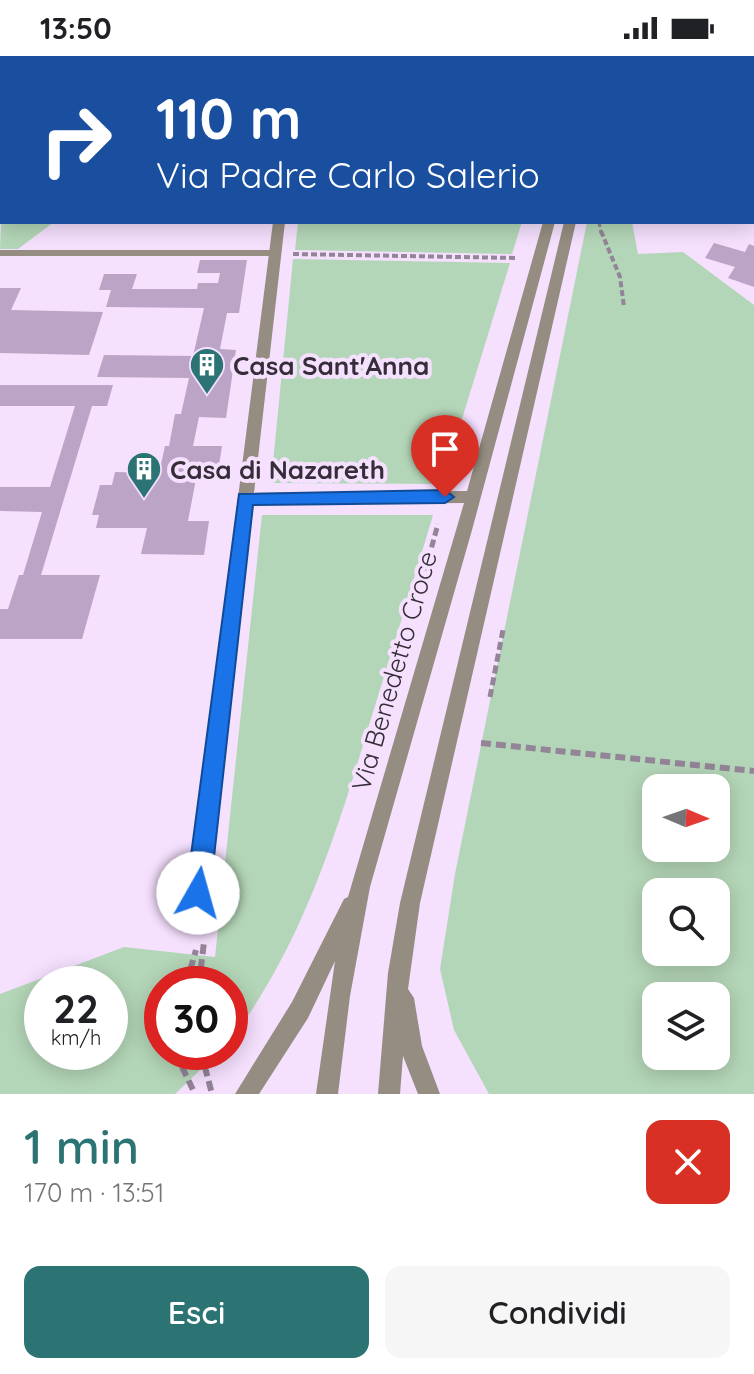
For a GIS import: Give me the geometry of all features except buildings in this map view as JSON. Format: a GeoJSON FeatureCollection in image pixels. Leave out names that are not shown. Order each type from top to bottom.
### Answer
{"type":"FeatureCollection","features":[{"type":"Feature","properties":{"kind":"street"},"geometry":{"type":"LineString","coordinates":[[194,923],[279,224]]}},
{"type":"Feature","properties":{"kind":"street","name":"Via Benedetto Croce"},"geometry":{"type":"LineString","coordinates":[[327,1094],[339,996],[360,887],[548,224]]}},
{"type":"Feature","properties":{"kind":"street"},"geometry":{"type":"LineString","coordinates":[[389,1094],[399,973],[410,903],[570,224]]}},
{"type":"Feature","properties":{"kind":"street"},"geometry":{"type":"LineString","coordinates":[[0,253],[275,253]]}},
{"type":"Feature","properties":{"kind":"street"},"geometry":{"type":"LineString","coordinates":[[245,499],[471,497]]}},
{"type":"Feature","properties":{"kind":"street"},"geometry":{"type":"LineString","coordinates":[[246,1094],[300,1010],[360,887]]}},
{"type":"Feature","properties":{"kind":"street"},"geometry":{"type":"LineString","coordinates":[[399,973],[411,1046],[429,1094]]}},
{"type":"Feature","properties":{"kind":"path"},"geometry":{"type":"LineString","coordinates":[[599,224],[602,240],[620,277],[624,307]]}},
{"type":"Feature","properties":{"kind":"path"},"geometry":{"type":"LineString","coordinates":[[293,254],[516,258]]}},
{"type":"Feature","properties":{"kind":"path"},"geometry":{"type":"LineString","coordinates":[[422,582],[438,524]]}},
{"type":"Feature","properties":{"kind":"path"},"geometry":{"type":"LineString","coordinates":[[490,697],[503,630]]}},
{"type":"Feature","properties":{"kind":"path"},"geometry":{"type":"LineString","coordinates":[[481,743],[754,771]]}},
{"type":"Feature","properties":{"kind":"path"},"geometry":{"type":"LineString","coordinates":[[194,923],[205,943],[202,966]]}},
{"type":"Feature","properties":{"kind":"path"},"geometry":{"type":"LineString","coordinates":[[191,966],[196,950]]}},
{"type":"Feature","properties":{"kind":"path"},"geometry":{"type":"LineString","coordinates":[[183,1070],[195,1094]]}},
{"type":"Feature","properties":{"kind":"path"},"geometry":{"type":"LineString","coordinates":[[206,1070],[212,1094]]}},
{"type":"Feature","properties":{"kind":"green space"},"geometry":{"type":"Polygon","coordinates":[[[1,224],[51,224],[18,249],[0,249],[1,224]]]}},
{"type":"Feature","properties":{"kind":"green space"},"geometry":{"type":"Polygon","coordinates":[[[298,224],[521,224],[512,254],[295,250],[298,224]]]}},
{"type":"Feature","properties":{"kind":"green space"},"geometry":{"type":"Polygon","coordinates":[[[587,224],[632,224],[638,254],[683,252],[754,305],[754,1094],[489,1094],[454,1030],[440,969],[455,874],[587,224]]]}},
{"type":"Feature","properties":{"kind":"green space"},"geometry":{"type":"Polygon","coordinates":[[[293,259],[510,263],[442,484],[271,483],[293,259]]]}},
{"type":"Feature","properties":{"kind":"green space"},"geometry":{"type":"Polygon","coordinates":[[[262,515],[433,515],[329,849],[277,968],[248,1015],[248,966],[144,966],[144,1070],[200,1070],[175,1094],[0,1094],[0,994],[24,985],[24,1070],[128,1070],[128,966],[74,966],[124,947],[215,957],[262,515]]]}},
{"type":"Feature","properties":{"kind":"place","name":"Casa Sant'Anna"},"geometry":{"type":"Point","coordinates":[207,396]}},
{"type":"Feature","properties":{"kind":"place","name":"Casa di Nazareth"},"geometry":{"type":"Point","coordinates":[144,500]}},
{"type":"Feature","properties":{"kind":"route"},"geometry":{"type":"LineString","coordinates":[[198,893],[245,499],[445,497]]}}]}
